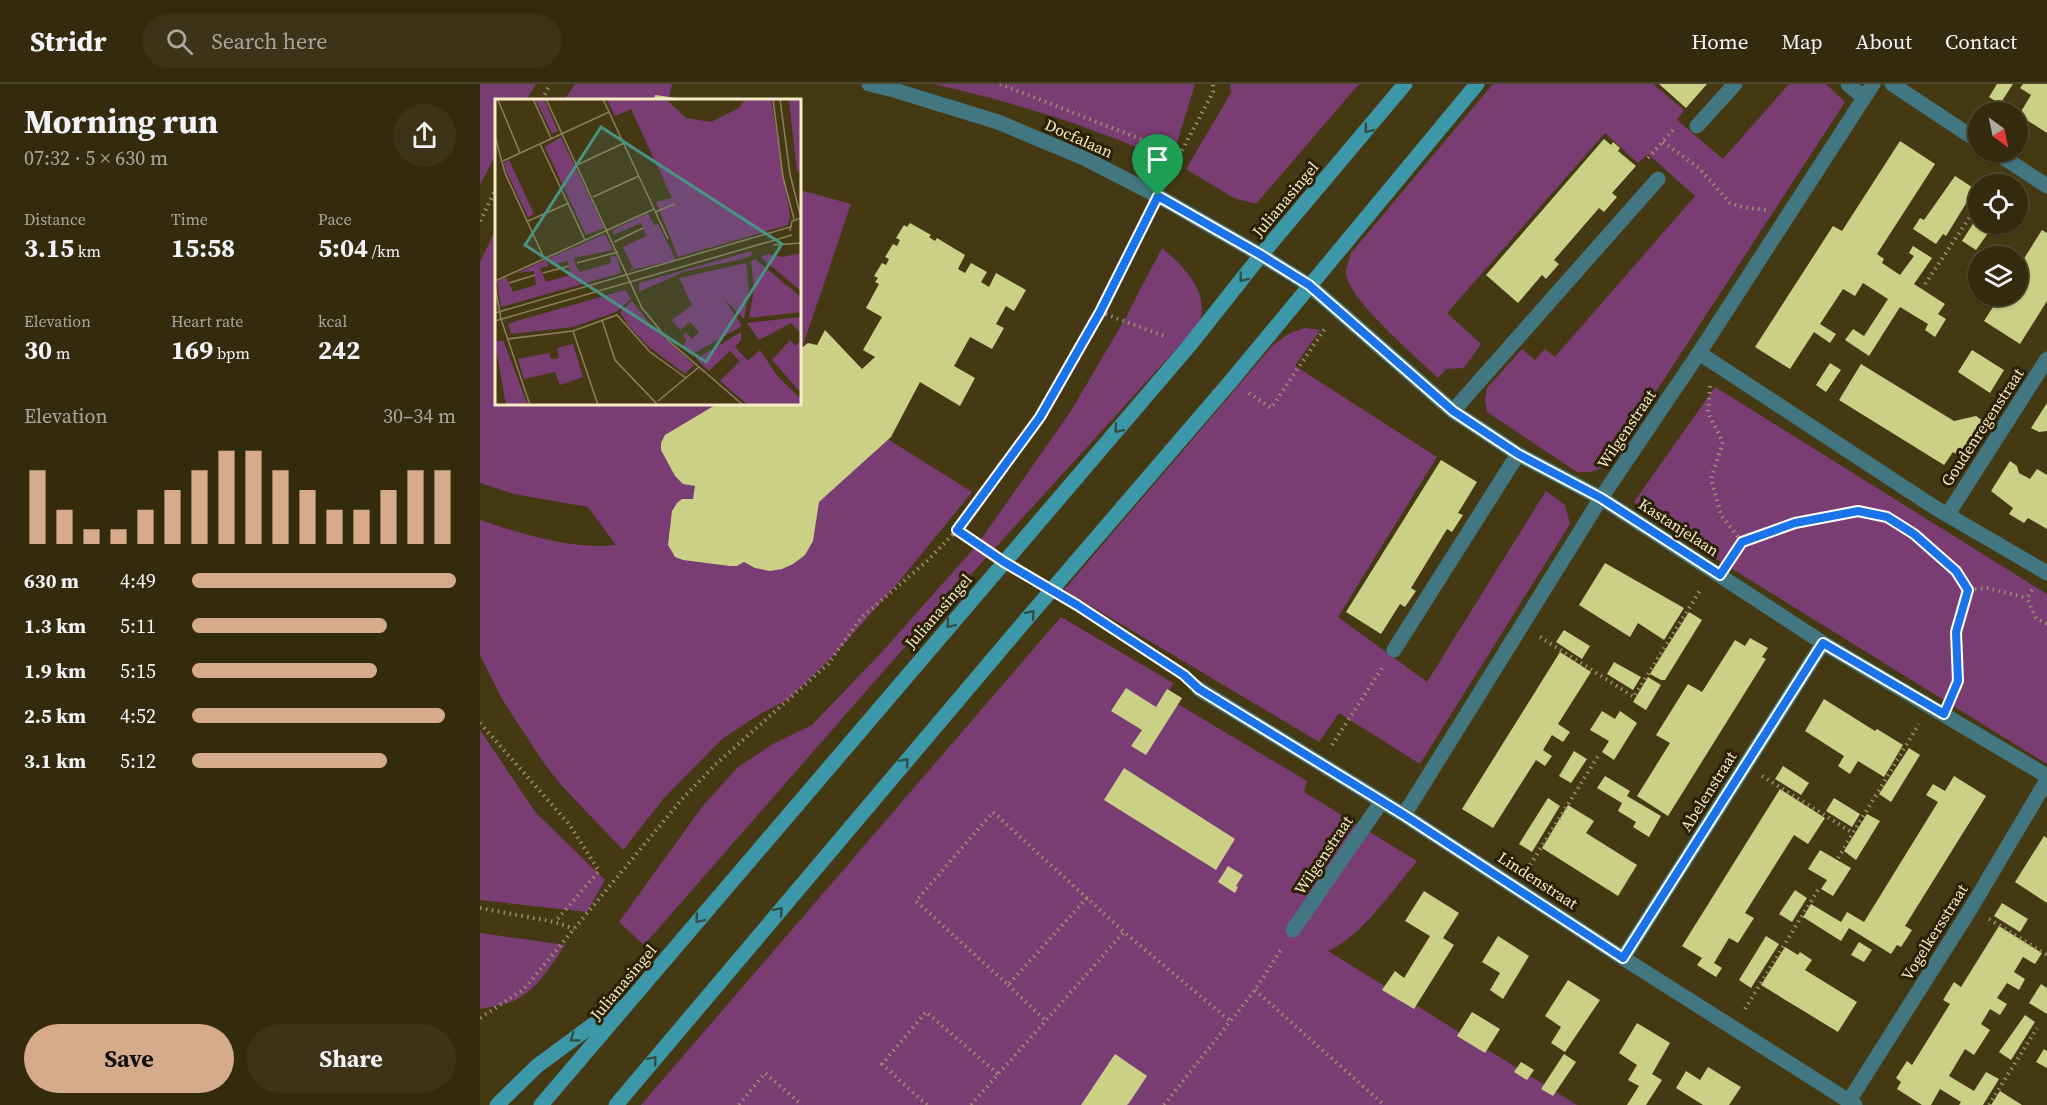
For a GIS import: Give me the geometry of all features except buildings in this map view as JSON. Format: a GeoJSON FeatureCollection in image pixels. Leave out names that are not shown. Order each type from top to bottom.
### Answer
{"type":"FeatureCollection","features":[{"type":"Feature","properties":{"kind":"main road","name":"Julianasingel"},"geometry":{"type":"LineString","coordinates":[[541,1105],[1189,346],[1261,255],[1405,84]]}},
{"type":"Feature","properties":{"kind":"main road"},"geometry":{"type":"LineString","coordinates":[[616,1105],[1051,590],[1231,381],[1477,84]]}},
{"type":"Feature","properties":{"kind":"main road"},"geometry":{"type":"LineString","coordinates":[[497,1105],[537,1066],[639,992]]}},
{"type":"Feature","properties":{"kind":"street","name":"Docfalaan"},"geometry":{"type":"LineString","coordinates":[[869,84],[998,122],[1084,158],[1158,196],[1309,285]]}},
{"type":"Feature","properties":{"kind":"street"},"geometry":{"type":"LineString","coordinates":[[1697,126],[1735,84]]}},
{"type":"Feature","properties":{"kind":"street"},"geometry":{"type":"LineString","coordinates":[[1848,84],[1864,98]]}},
{"type":"Feature","properties":{"kind":"street","name":"Wilgenstraat"},"geometry":{"type":"LineString","coordinates":[[1404,815],[1601,498],[1706,357],[1785,218],[1873,84]]}},
{"type":"Feature","properties":{"kind":"street"},"geometry":{"type":"LineString","coordinates":[[1892,84],[1968,134]]}},
{"type":"Feature","properties":{"kind":"street"},"geometry":{"type":"LineString","coordinates":[[2010,162],[2047,186]]}},
{"type":"Feature","properties":{"kind":"street"},"geometry":{"type":"LineString","coordinates":[[1453,411],[1658,179]]}},
{"type":"Feature","properties":{"kind":"street","name":"Kastanjelaan"},"geometry":{"type":"LineString","coordinates":[[1309,285],[1453,411],[1518,454],[1601,498],[1823,643],[2047,778]]}},
{"type":"Feature","properties":{"kind":"street"},"geometry":{"type":"LineString","coordinates":[[1706,357],[1948,514],[2046,573]]}},
{"type":"Feature","properties":{"kind":"street","name":"Goudenregenstraat"},"geometry":{"type":"LineString","coordinates":[[1948,514],[2047,359]]}},
{"type":"Feature","properties":{"kind":"street"},"geometry":{"type":"LineString","coordinates":[[1394,650],[1518,454]]}},
{"type":"Feature","properties":{"kind":"street","name":"Abelenstraat"},"geometry":{"type":"LineString","coordinates":[[1623,958],[1823,643]]}},
{"type":"Feature","properties":{"kind":"street","name":"Lindenstraat"},"geometry":{"type":"LineString","coordinates":[[1199,689],[1382,801],[1623,958],[1852,1103]]}},
{"type":"Feature","properties":{"kind":"street","name":"Vogelkersstraat"},"geometry":{"type":"LineString","coordinates":[[1852,1103],[2047,778]]}},
{"type":"Feature","properties":{"kind":"street","name":"Wilgenstraat"},"geometry":{"type":"LineString","coordinates":[[1293,930],[1382,801]]}},
{"type":"Feature","properties":{"kind":"path"},"geometry":{"type":"LineString","coordinates":[[542,99],[550,84]]}},
{"type":"Feature","properties":{"kind":"path"},"geometry":{"type":"LineString","coordinates":[[1000,84],[1179,156]]}},
{"type":"Feature","properties":{"kind":"path"},"geometry":{"type":"LineString","coordinates":[[480,1018],[524,989],[683,798],[716,764],[828,664],[861,618],[927,561],[957,530],[1040,417],[1100,312],[1213,92],[1213,84]]}},
{"type":"Feature","properties":{"kind":"path"},"geometry":{"type":"LineString","coordinates":[[1658,179],[1642,165],[1686,116],[1697,126]]}},
{"type":"Feature","properties":{"kind":"path"},"geometry":{"type":"LineString","coordinates":[[1663,142],[1698,168],[1730,203],[1770,211],[1785,218]]}},
{"type":"Feature","properties":{"kind":"path"},"geometry":{"type":"LineString","coordinates":[[480,221],[495,191]]}},
{"type":"Feature","properties":{"kind":"path"},"geometry":{"type":"LineString","coordinates":[[1925,284],[1968,220]]}},
{"type":"Feature","properties":{"kind":"path"},"geometry":{"type":"LineString","coordinates":[[1706,357],[1708,413],[1723,442],[1712,479],[1720,515],[1742,542]]}},
{"type":"Feature","properties":{"kind":"path"},"geometry":{"type":"LineString","coordinates":[[1522,626],[1634,697],[1716,573],[1742,542],[1795,523],[1858,511],[1887,517],[1914,534],[1956,571],[1968,590],[1956,632],[1958,681],[1944,714]]}},
{"type":"Feature","properties":{"kind":"path"},"geometry":{"type":"LineString","coordinates":[[957,530],[1004,562]]}},
{"type":"Feature","properties":{"kind":"path"},"geometry":{"type":"LineString","coordinates":[[2026,598],[2046,573]]}},
{"type":"Feature","properties":{"kind":"path"},"geometry":{"type":"LineString","coordinates":[[1968,590],[1987,588],[2026,598],[2036,618],[2047,624]]}},
{"type":"Feature","properties":{"kind":"path"},"geometry":{"type":"LineString","coordinates":[[1051,590],[1184,675],[1199,689]]}},
{"type":"Feature","properties":{"kind":"path"},"geometry":{"type":"LineString","coordinates":[[1320,763],[1394,650]]}},
{"type":"Feature","properties":{"kind":"path"},"geometry":{"type":"LineString","coordinates":[[1838,858],[1930,706]]}},
{"type":"Feature","properties":{"kind":"path"},"geometry":{"type":"LineString","coordinates":[[480,723],[569,824],[599,870],[555,922]]}},
{"type":"Feature","properties":{"kind":"path"},"geometry":{"type":"LineString","coordinates":[[1516,887],[1600,753]]}},
{"type":"Feature","properties":{"kind":"path"},"geometry":{"type":"LineString","coordinates":[[1745,766],[1853,834]]}},
{"type":"Feature","properties":{"kind":"path"},"geometry":{"type":"LineString","coordinates":[[1047,1022],[916,901],[993,812],[1124,932],[1230,1021]]}},
{"type":"Feature","properties":{"kind":"path"},"geometry":{"type":"LineString","coordinates":[[1733,1028],[1818,890]]}},
{"type":"Feature","properties":{"kind":"path"},"geometry":{"type":"LineString","coordinates":[[1008,985],[1087,898]]}},
{"type":"Feature","properties":{"kind":"path"},"geometry":{"type":"LineString","coordinates":[[480,908],[555,922],[574,929]]}},
{"type":"Feature","properties":{"kind":"path"},"geometry":{"type":"LineString","coordinates":[[1971,908],[2047,955]]}},
{"type":"Feature","properties":{"kind":"path"},"geometry":{"type":"LineString","coordinates":[[1164,1105],[1255,990],[1293,930]]}},
{"type":"Feature","properties":{"kind":"path"},"geometry":{"type":"LineString","coordinates":[[971,1105],[1047,1022],[1124,932]]}},
{"type":"Feature","properties":{"kind":"path"},"geometry":{"type":"LineString","coordinates":[[1255,990],[1384,1105]]}},
{"type":"Feature","properties":{"kind":"path"},"geometry":{"type":"LineString","coordinates":[[927,1105],[882,1064],[926,1012],[998,1074]]}},
{"type":"Feature","properties":{"kind":"path"},"geometry":{"type":"LineString","coordinates":[[1989,1105],[2037,1028]]}},
{"type":"Feature","properties":{"kind":"path"},"geometry":{"type":"LineString","coordinates":[[739,1105],[765,1073],[802,1105]]}},
{"type":"Feature","properties":{"kind":"shaded area"},"geometry":{"type":"Polygon","coordinates":[[[480,84],[536,84],[527,99],[495,99],[495,156],[480,185],[480,84]]]}},
{"type":"Feature","properties":{"kind":"shaded area"},"geometry":{"type":"Polygon","coordinates":[[[575,84],[672,84],[669,99],[565,99],[575,84]]]}},
{"type":"Feature","properties":{"kind":"shaded area"},"geometry":{"type":"Polygon","coordinates":[[[933,84],[1195,84],[1171,163],[1114,138],[1054,117],[933,84]]]}},
{"type":"Feature","properties":{"kind":"shaded area"},"geometry":{"type":"Polygon","coordinates":[[[1230,84],[1359,84],[1256,204],[1234,198],[1186,169],[1231,93],[1230,84]]]}},
{"type":"Feature","properties":{"kind":"shaded area"},"geometry":{"type":"Polygon","coordinates":[[[1493,84],[1653,84],[1684,110],[1677,120],[1723,159],[1789,84],[1826,84],[1845,102],[1610,462],[1595,471],[1577,472],[1487,412],[1485,400],[1487,388],[1522,349],[1535,360],[1545,349],[1555,357],[1695,196],[1648,154],[1638,163],[1605,133],[1447,313],[1481,344],[1464,368],[1446,369],[1438,378],[1370,312],[1349,283],[1346,272],[1351,253],[1493,84]]]}},
{"type":"Feature","properties":{"kind":"shaded area"},"geometry":{"type":"Polygon","coordinates":[[[801,190],[851,204],[801,351],[801,190]]]}},
{"type":"Feature","properties":{"kind":"shaded area"},"geometry":{"type":"Polygon","coordinates":[[[495,231],[495,405],[801,405],[801,385],[972,492],[897,584],[835,654],[790,698],[722,739],[664,798],[623,850],[561,785],[543,762],[502,699],[480,655],[480,520],[565,543],[616,545],[588,507],[514,494],[480,483],[480,262],[495,231]]]}},
{"type":"Feature","properties":{"kind":"shaded area"},"geometry":{"type":"Polygon","coordinates":[[[1162,248],[1185,270],[1201,298],[1202,309],[1196,327],[895,658],[644,945],[619,922],[702,807],[738,767],[773,744],[812,725],[881,653],[977,545],[1071,411],[1126,317],[1162,248]]]}},
{"type":"Feature","properties":{"kind":"shaded area"},"geometry":{"type":"Polygon","coordinates":[[[1305,328],[1320,330],[1295,366],[1437,457],[1338,617],[1427,682],[1546,491],[1565,505],[1570,524],[1420,764],[1339,713],[1319,742],[1064,590],[1273,345],[1290,333],[1305,328]]]}},
{"type":"Feature","properties":{"kind":"shaded area"},"geometry":{"type":"Polygon","coordinates":[[[1715,387],[2047,594],[2047,764],[1650,518],[1634,502],[1715,387]]]}},
{"type":"Feature","properties":{"kind":"shaded area"},"geometry":{"type":"Polygon","coordinates":[[[1061,617],[1173,683],[1166,697],[1307,781],[1304,792],[1417,861],[1365,924],[1341,944],[1328,951],[1577,1105],[641,1105],[1061,617]]]}},
{"type":"Feature","properties":{"kind":"shaded area"},"geometry":{"type":"Polygon","coordinates":[[[480,730],[536,813],[605,880],[587,912],[480,900],[480,730]]]}},
{"type":"Feature","properties":{"kind":"shaded area"},"geometry":{"type":"Polygon","coordinates":[[[480,933],[565,945],[543,977],[522,997],[501,1005],[480,1009],[480,933]]]}},
{"type":"Feature","properties":{"kind":"route"},"geometry":{"type":"LineString","coordinates":[[1158,196],[1309,285],[1453,411],[1518,454],[1601,498],[1720,575],[1742,542],[1795,523],[1858,511],[1887,517],[1914,534],[1956,571],[1968,590],[1956,632],[1958,681],[1944,714],[1823,643],[1623,958],[1404,815],[1199,689],[1184,675],[1077,605],[1004,562],[957,530],[1040,417],[1100,312],[1158,196]]}}]}
